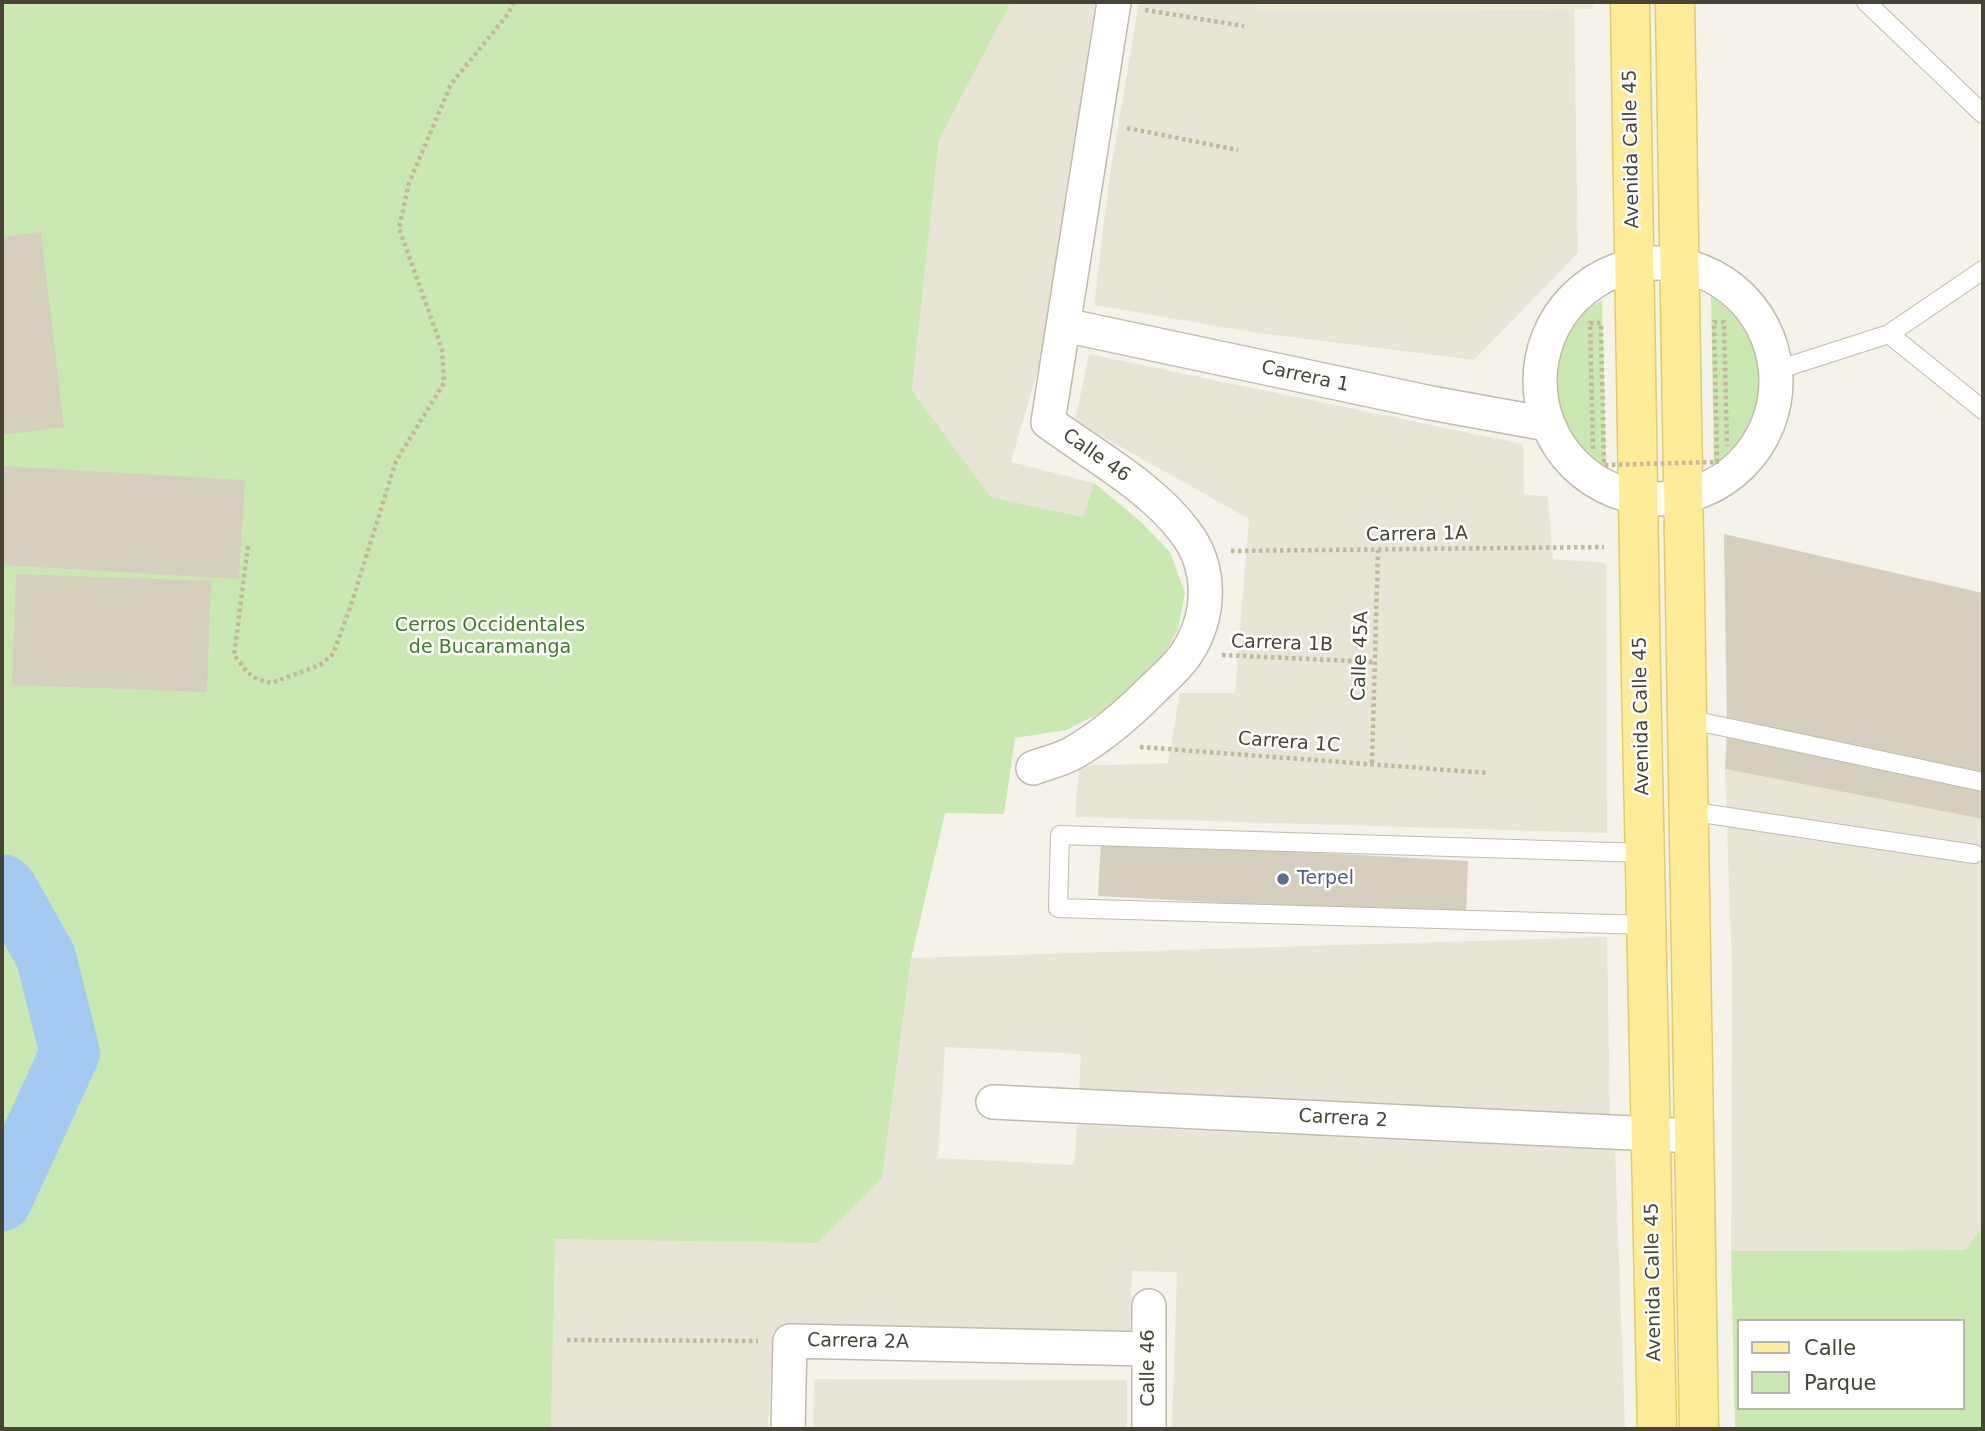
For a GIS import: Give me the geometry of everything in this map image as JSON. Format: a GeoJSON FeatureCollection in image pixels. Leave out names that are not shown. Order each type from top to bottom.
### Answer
{"type":"FeatureCollection","features":[{"type":"Feature","properties":{"kind":"main road","name":"Avenida Calle 45"},"geometry":{"type":"LineString","coordinates":[[1630,2],[1657,1429]]}},
{"type":"Feature","properties":{"kind":"main road"},"geometry":{"type":"LineString","coordinates":[[1675,2],[1699,1429]]}},
{"type":"Feature","properties":{"kind":"street","name":"Calle 46"},"geometry":{"type":"LineString","coordinates":[[1033,768],[1070,755],[1104,734],[1136,706],[1187,654],[1200,629],[1206,595],[1204,571],[1196,551],[1187,533],[1164,507],[1048,422],[1114,4]]}},
{"type":"Feature","properties":{"kind":"street"},"geometry":{"type":"LineString","coordinates":[[1679,263],[1703,270],[1731,286],[1754,310],[1770,338],[1777,370],[1775,400],[1768,427],[1753,452],[1733,473],[1709,489],[1683,497],[1660,500],[1638,498],[1614,492],[1586,475],[1563,453],[1547,424],[1540,395],[1540,365],[1549,336],[1563,309],[1585,288],[1611,272],[1634,264],[1679,263]]}},
{"type":"Feature","properties":{"kind":"street","name":"Carrera 1"},"geometry":{"type":"LineString","coordinates":[[1064,325],[1431,403],[1547,424]]}},
{"type":"Feature","properties":{"kind":"street","name":"Carrera 2"},"geometry":{"type":"LineString","coordinates":[[993,1102],[1694,1136]]}},
{"type":"Feature","properties":{"kind":"street","name":"Calle 46"},"geometry":{"type":"LineString","coordinates":[[1149,1306],[1149,1429]]}},
{"type":"Feature","properties":{"kind":"street"},"geometry":{"type":"LineString","coordinates":[[788,1429],[790,1341]]}},
{"type":"Feature","properties":{"kind":"street","name":"Carrera 2A"},"geometry":{"type":"LineString","coordinates":[[790,1341],[1149,1349]]}},
{"type":"Feature","properties":{"kind":"lane"},"geometry":{"type":"LineString","coordinates":[[1866,2],[1983,114]]}},
{"type":"Feature","properties":{"kind":"lane"},"geometry":{"type":"LineString","coordinates":[[1777,370],[1889,334],[1983,270]]}},
{"type":"Feature","properties":{"kind":"lane"},"geometry":{"type":"LineString","coordinates":[[1889,334],[1983,410]]}},
{"type":"Feature","properties":{"kind":"lane"},"geometry":{"type":"LineString","coordinates":[[1687,719],[1983,782]]}},
{"type":"Feature","properties":{"kind":"lane"},"geometry":{"type":"LineString","coordinates":[[1688,811],[1974,854]]}},
{"type":"Feature","properties":{"kind":"lane"},"geometry":{"type":"LineString","coordinates":[[1645,853],[1060,835],[1058,908],[1647,925]]}},
{"type":"Feature","properties":{"kind":"path"},"geometry":{"type":"LineString","coordinates":[[248,546],[234,655],[247,672],[257,679],[271,683],[320,665],[333,654],[342,630],[396,461],[444,383],[442,348],[399,228],[409,183],[451,84],[508,14],[514,2]]}},
{"type":"Feature","properties":{"kind":"path"},"geometry":{"type":"LineString","coordinates":[[1114,4],[1244,26]]}},
{"type":"Feature","properties":{"kind":"path"},"geometry":{"type":"LineString","coordinates":[[1095,122],[1238,150]]}},
{"type":"Feature","properties":{"kind":"path"},"geometry":{"type":"LineString","coordinates":[[1593,449],[1590,323],[1601,323],[1604,465],[1717,462],[1714,322],[1724,322],[1727,446]]}},
{"type":"Feature","properties":{"kind":"path","name":"Carrera 1A"},"geometry":{"type":"LineString","coordinates":[[1196,551],[1639,547]]}},
{"type":"Feature","properties":{"kind":"path","name":"Calle 45A"},"geometry":{"type":"LineString","coordinates":[[1372,763],[1378,550]]}},
{"type":"Feature","properties":{"kind":"path","name":"Carrera 1B"},"geometry":{"type":"LineString","coordinates":[[1187,654],[1375,662]]}},
{"type":"Feature","properties":{"kind":"path","name":"Carrera 1C"},"geometry":{"type":"LineString","coordinates":[[1088,743],[1488,773]]}},
{"type":"Feature","properties":{"kind":"path","name":"Carrera 2A"},"geometry":{"type":"LineString","coordinates":[[567,1340],[790,1341]]}},
{"type":"Feature","properties":{"kind":"shaded area"},"geometry":{"type":"Polygon","coordinates":[[[1011,2],[1095,2],[1046,342],[1011,462],[1094,483],[1083,517],[991,497],[912,391],[939,140],[1011,2]]]}},
{"type":"Feature","properties":{"kind":"shaded area"},"geometry":{"type":"Polygon","coordinates":[[[1139,2],[1256,2],[1256,12],[1574,9],[1578,253],[1474,360],[1258,333],[1094,305],[1109,181],[1139,2]]]}},
{"type":"Feature","properties":{"kind":"shaded area"},"geometry":{"type":"Polygon","coordinates":[[[1256,2],[1593,2],[1593,9],[1256,12],[1256,2]]]}},
{"type":"Feature","properties":{"kind":"shaded area"},"geometry":{"type":"Polygon","coordinates":[[[1089,354],[1523,444],[1524,494],[1548,497],[1553,559],[1606,563],[1607,833],[1075,817],[1079,766],[1168,763],[1180,693],[1235,693],[1249,519],[1075,421],[1089,354]]]}},
{"type":"Feature","properties":{"kind":"shaded area"},"geometry":{"type":"Polygon","coordinates":[[[1725,769],[1983,819],[1983,1226],[1965,1250],[1731,1251],[1732,970],[1725,769]]]}},
{"type":"Feature","properties":{"kind":"shaded area"},"geometry":{"type":"Polygon","coordinates":[[[1607,937],[1610,1115],[1079,1089],[1081,1054],[945,1047],[938,1158],[1074,1165],[1077,1125],[1615,1150],[1625,1429],[1172,1429],[1177,1272],[1132,1271],[1130,1334],[773,1331],[768,1429],[551,1429],[554,1238],[817,1242],[882,1178],[911,958],[1607,937]]]}},
{"type":"Feature","properties":{"kind":"shaded area"},"geometry":{"type":"Polygon","coordinates":[[[814,1379],[1127,1380],[1127,1429],[813,1429],[814,1379]]]}},
{"type":"Feature","properties":{"kind":"green space","name":"Cerros Occidentales de Bucaramanga"},"geometry":{"type":"Polygon","coordinates":[[[2,2],[1011,2],[939,140],[912,391],[991,497],[1083,517],[1094,483],[1139,520],[1170,552],[1185,593],[1178,629],[1158,666],[1108,709],[1066,730],[1015,738],[1004,814],[945,813],[911,959],[882,1178],[817,1243],[555,1239],[551,1429],[2,1429],[2,2]]]}},
{"type":"Feature","properties":{"kind":"green space"},"geometry":{"type":"Polygon","coordinates":[[[1711,295],[1738,318],[1756,348],[1766,377],[1763,408],[1750,440],[1735,456],[1714,469],[1711,295]]]}},
{"type":"Feature","properties":{"kind":"green space"},"geometry":{"type":"Polygon","coordinates":[[[1602,300],[1606,474],[1593,465],[1570,440],[1557,408],[1554,370],[1570,328],[1583,311],[1602,300]]]}},
{"type":"Feature","properties":{"kind":"green space"},"geometry":{"type":"Polygon","coordinates":[[[1983,1226],[1983,1429],[1735,1429],[1731,1251],[1965,1250],[1983,1226]]]}},
{"type":"Feature","properties":{"kind":"building"},"geometry":{"type":"Polygon","coordinates":[[[41,232],[64,427],[2,435],[2,237],[41,232]]]}},
{"type":"Feature","properties":{"kind":"building"},"geometry":{"type":"Polygon","coordinates":[[[2,466],[245,480],[239,579],[2,565],[2,466]]]}},
{"type":"Feature","properties":{"kind":"building"},"geometry":{"type":"Polygon","coordinates":[[[1724,534],[1983,593],[1983,819],[1725,769],[1727,729],[1724,534]]]}},
{"type":"Feature","properties":{"kind":"building"},"geometry":{"type":"Polygon","coordinates":[[[16,574],[211,581],[207,692],[12,685],[16,574]]]}},
{"type":"Feature","properties":{"kind":"building","name":"Terpel"},"geometry":{"type":"Polygon","coordinates":[[[1101,841],[1468,861],[1466,916],[1098,896],[1101,841]]]}},
{"type":"Feature","properties":{"kind":"waterway"},"geometry":{"type":"LineString","coordinates":[[2,884],[7,888],[46,957],[70,1053],[2,1201]]}},
{"type":"Feature","properties":{"kind":"place","name":"Terpel"},"geometry":{"type":"Point","coordinates":[1283,879]}}]}
